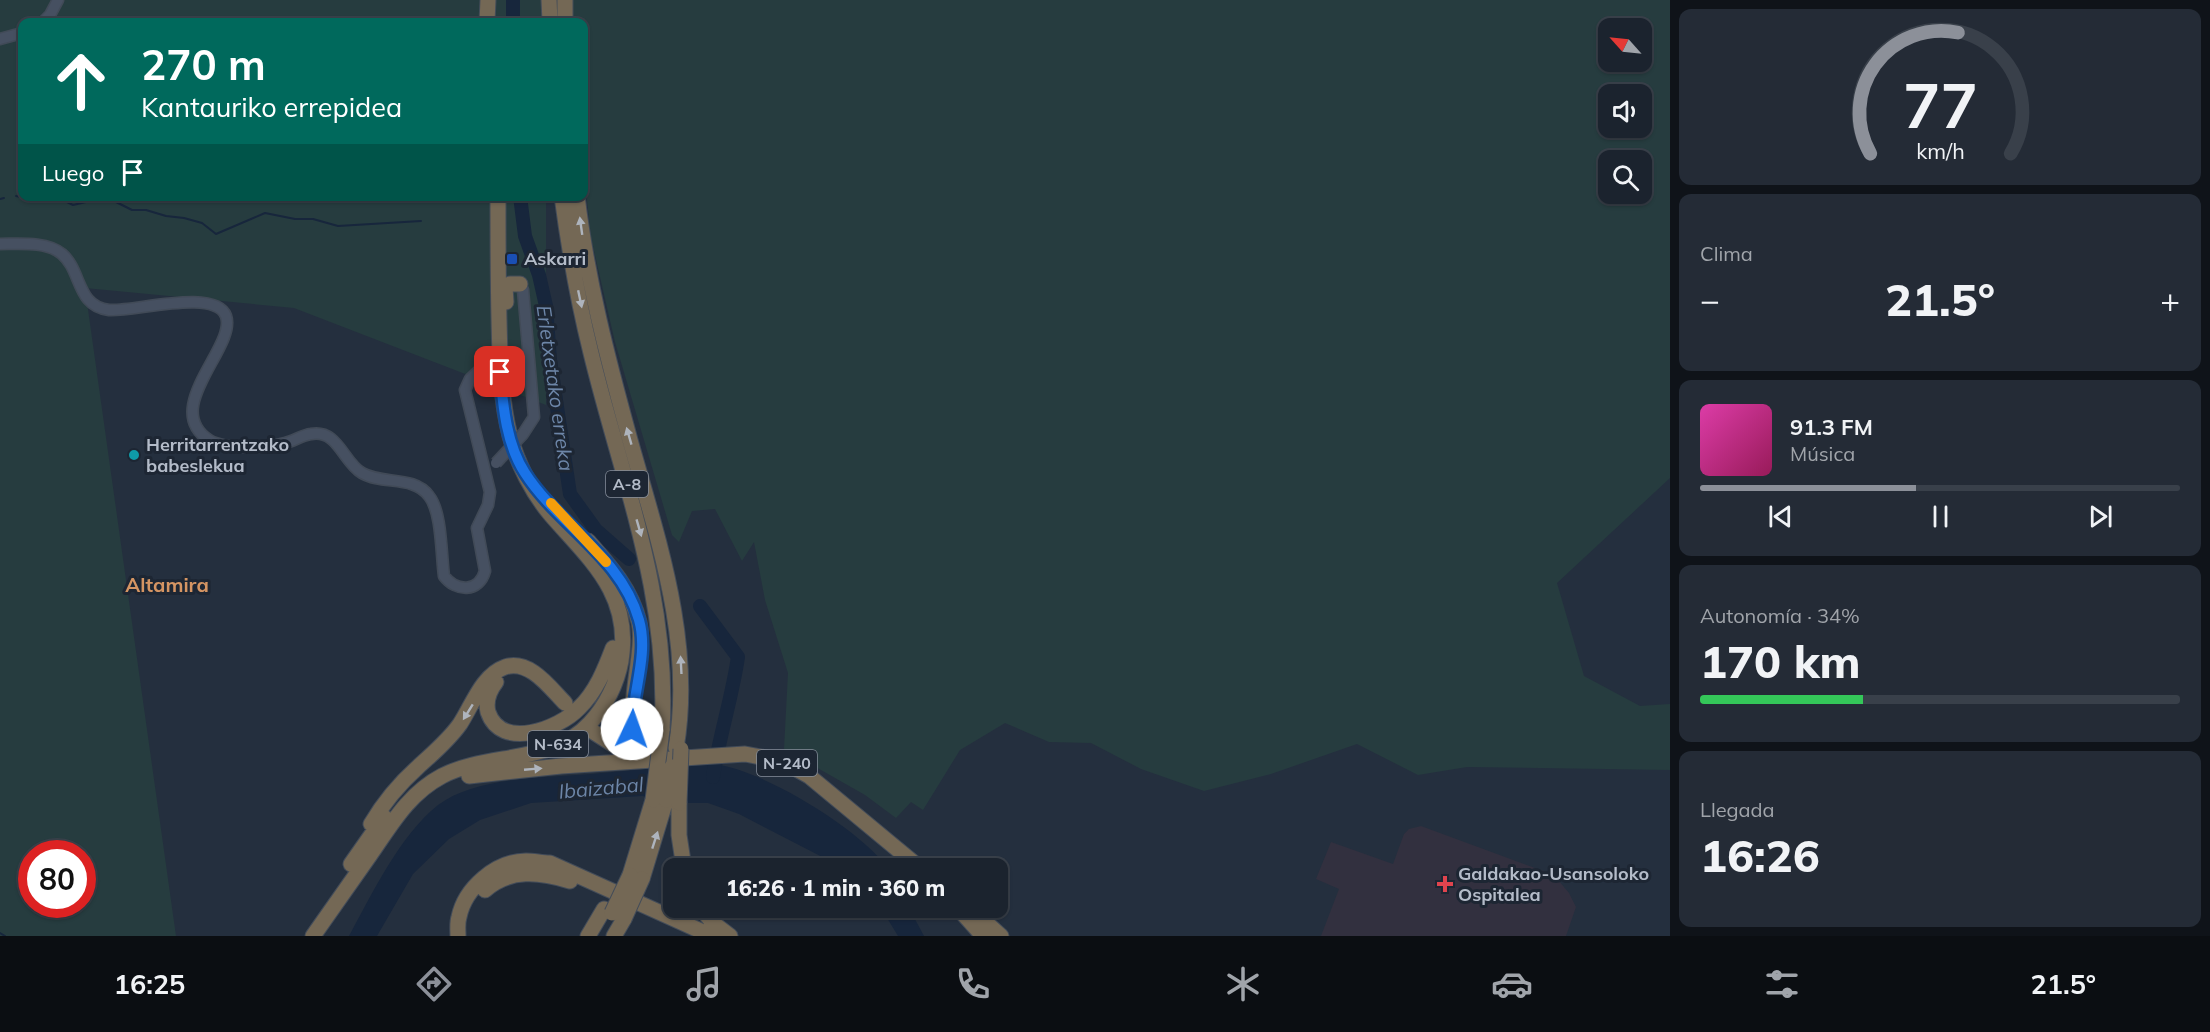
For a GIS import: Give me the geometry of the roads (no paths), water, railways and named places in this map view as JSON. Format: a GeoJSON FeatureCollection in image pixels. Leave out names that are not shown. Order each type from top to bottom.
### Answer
{"type":"FeatureCollection","features":[{"type":"Feature","properties":{"kind":"highway"},"geometry":{"type":"LineString","coordinates":[[487,18],[488,0]]}},
{"type":"Feature","properties":{"kind":"highway"},"geometry":{"type":"LineString","coordinates":[[497,0],[497,18]]}},
{"type":"Feature","properties":{"kind":"highway"},"geometry":{"type":"LineString","coordinates":[[549,0],[550,18]]}},
{"type":"Feature","properties":{"kind":"highway"},"geometry":{"type":"LineString","coordinates":[[565,0],[565,18]]}},
{"type":"Feature","properties":{"kind":"highway","name":"N-634"},"geometry":{"type":"LineString","coordinates":[[302,936],[395,802],[419,779],[469,757],[539,742],[566,729],[582,717],[602,690],[608,675],[614,648],[611,617],[597,584],[584,565],[541,517],[510,462],[497,427],[489,201]]}},
{"type":"Feature","properties":{"kind":"highway","name":"N-634"},"geometry":{"type":"LineString","coordinates":[[313,936],[401,810],[423,788],[443,775],[472,765],[544,751],[571,738],[589,724],[610,693],[618,676],[624,639],[621,616],[615,598],[605,578],[590,558],[550,513],[524,472],[510,438],[494,371],[498,201]]}},
{"type":"Feature","properties":{"kind":"highway","name":"A-8"},"geometry":{"type":"LineString","coordinates":[[563,201],[568,242],[591,352],[652,582],[661,633],[663,668],[662,730],[666,801],[614,913],[599,936]]}},
{"type":"Feature","properties":{"kind":"highway","name":"A-8"},"geometry":{"type":"LineString","coordinates":[[578,201],[583,244],[604,344],[670,591],[680,656],[680,724],[675,752]]}},
{"type":"Feature","properties":{"kind":"highway"},"geometry":{"type":"LineString","coordinates":[[498,260],[520,285]]}},
{"type":"Feature","properties":{"kind":"highway","name":"N-634"},"geometry":{"type":"LineString","coordinates":[[494,371],[507,358],[505,287],[510,284],[520,285]]}},
{"type":"Feature","properties":{"kind":"highway"},"geometry":{"type":"LineString","coordinates":[[524,472],[623,582],[636,610],[642,635],[639,675],[632,707],[632,729],[636,741],[644,750],[675,752]]}},
{"type":"Feature","properties":{"kind":"highway"},"geometry":{"type":"LineString","coordinates":[[542,680],[522,672],[513,673],[497,681],[488,695],[487,705],[496,724],[504,730],[524,733],[547,729],[563,720],[578,710],[587,699],[603,673],[614,648]]}},
{"type":"Feature","properties":{"kind":"highway"},"geometry":{"type":"LineString","coordinates":[[343,876],[382,806],[396,788],[448,739],[488,679],[506,667],[525,668],[542,680],[565,703]]}},
{"type":"Feature","properties":{"kind":"highway"},"geometry":{"type":"LineString","coordinates":[[619,762],[592,731],[630,753],[675,752]]}},
{"type":"Feature","properties":{"kind":"highway"},"geometry":{"type":"LineString","coordinates":[[318,936],[342,909],[408,815],[432,792],[448,783],[474,774],[619,762],[675,752]]}},
{"type":"Feature","properties":{"kind":"highway"},"geometry":{"type":"LineString","coordinates":[[675,752],[666,801],[679,835],[682,858]]}},
{"type":"Feature","properties":{"kind":"highway","name":"N-240"},"geometry":{"type":"LineString","coordinates":[[675,752],[706,756],[772,757],[799,769],[908,858]]}},
{"type":"Feature","properties":{"kind":"highway","name":"A-8"},"geometry":{"type":"LineString","coordinates":[[631,875],[647,825],[666,801]]}},
{"type":"Feature","properties":{"kind":"highway"},"geometry":{"type":"LineString","coordinates":[[458,936],[458,918],[472,890],[486,876],[502,867],[525,861],[550,863],[712,936]]}},
{"type":"Feature","properties":{"kind":"highway"},"geometry":{"type":"LineString","coordinates":[[468,936],[468,918],[473,906],[488,888],[507,877],[532,873],[550,875],[576,883],[693,936]]}},
{"type":"Feature","properties":{"kind":"highway"},"geometry":{"type":"LineString","coordinates":[[588,936],[614,913]]}},
{"type":"Feature","properties":{"kind":"highway","name":"A-8"},"geometry":{"type":"LineString","coordinates":[[614,913],[614,936]]}},
{"type":"Feature","properties":{"kind":"highway"},"geometry":{"type":"LineString","coordinates":[[709,918],[730,936]]}},
{"type":"Feature","properties":{"kind":"highway"},"geometry":{"type":"LineString","coordinates":[[967,918],[976,936]]}},
{"type":"Feature","properties":{"kind":"highway"},"geometry":{"type":"LineString","coordinates":[[970,918],[983,936]]}},
{"type":"Feature","properties":{"kind":"highway"},"geometry":{"type":"LineString","coordinates":[[976,918],[1001,936]]}},
{"type":"Feature","properties":{"kind":"street"},"geometry":{"type":"LineString","coordinates":[[47,18],[58,0]]}},
{"type":"Feature","properties":{"kind":"street"},"geometry":{"type":"LineString","coordinates":[[0,39],[18,34]]}},
{"type":"Feature","properties":{"kind":"street"},"geometry":{"type":"LineString","coordinates":[[0,244],[48,247],[62,254],[85,297],[101,308],[122,310],[202,301],[218,307],[226,316],[225,333],[200,383],[195,402],[196,422],[203,435],[217,443],[250,447],[286,443],[310,434],[323,435],[333,440],[353,466],[362,473],[418,487],[429,495],[436,508],[444,576],[450,584],[459,588],[471,588],[484,574],[485,565],[477,541],[477,528],[490,497],[487,472],[466,398],[467,384],[474,375],[494,371]]}},
{"type":"Feature","properties":{"kind":"street"},"geometry":{"type":"LineString","coordinates":[[487,472],[523,435],[534,417],[523,290],[520,285]]}},
{"type":"Feature","properties":{"kind":"street"},"geometry":{"type":"LineString","coordinates":[[474,375],[484,376],[494,371]]}},
{"type":"Feature","properties":{"kind":"water","name":"Ibaizabal"},"geometry":{"type":"Polygon","coordinates":[[[715,764],[736,769],[784,789],[833,819],[879,858],[824,858],[739,814],[708,803],[688,803],[642,796],[531,803],[480,820],[449,839],[413,874],[377,936],[349,936],[377,884],[411,832],[438,805],[455,795],[495,783],[539,777],[715,764]]]}},
{"type":"Feature","properties":{"kind":"water"},"geometry":{"type":"Polygon","coordinates":[[[887,918],[914,918],[924,936],[898,936],[887,918]]]}},
{"type":"Feature","properties":{"kind":"waterway","name":"Erletxetako erreka"},"geometry":{"type":"LineString","coordinates":[[513,0],[513,18]]}},
{"type":"Feature","properties":{"kind":"waterway"},"geometry":{"type":"LineString","coordinates":[[0,199],[4,198]]}},
{"type":"Feature","properties":{"kind":"waterway"},"geometry":{"type":"LineString","coordinates":[[65,201],[73,205],[90,201]]}},
{"type":"Feature","properties":{"kind":"waterway"},"geometry":{"type":"LineString","coordinates":[[110,201],[132,210],[146,210],[202,223],[216,234],[265,213],[295,219],[313,219],[338,226],[421,221]]}},
{"type":"Feature","properties":{"kind":"waterway","name":"Erletxetako erreka"},"geometry":{"type":"LineString","coordinates":[[521,201],[525,236],[539,275],[546,306],[550,360],[570,494],[596,530],[629,559]]}},
{"type":"Feature","properties":{"kind":"waterway","name":"Erletxetako erreka"},"geometry":{"type":"LineString","coordinates":[[700,606],[738,657],[713,777]]}},
{"type":"Feature","properties":{"kind":"waterway"},"geometry":{"type":"LineString","coordinates":[[0,933],[5,936]]}},
{"type":"Feature","properties":{"kind":"place","name":"Askarri"},"geometry":{"type":"Point","coordinates":[512,259]}},
{"type":"Feature","properties":{"kind":"place","name":"Herritarrentzako babeslekua"},"geometry":{"type":"Point","coordinates":[134,455]}},
{"type":"Feature","properties":{"kind":"place","name":"Galdakao-Usansoloko Ospitalea"},"geometry":{"type":"Point","coordinates":[1445,884]}},
{"type":"Feature","properties":{"kind":"district","name":"Altamira"},"geometry":{"type":"Point","coordinates":[167,585]}}]}
